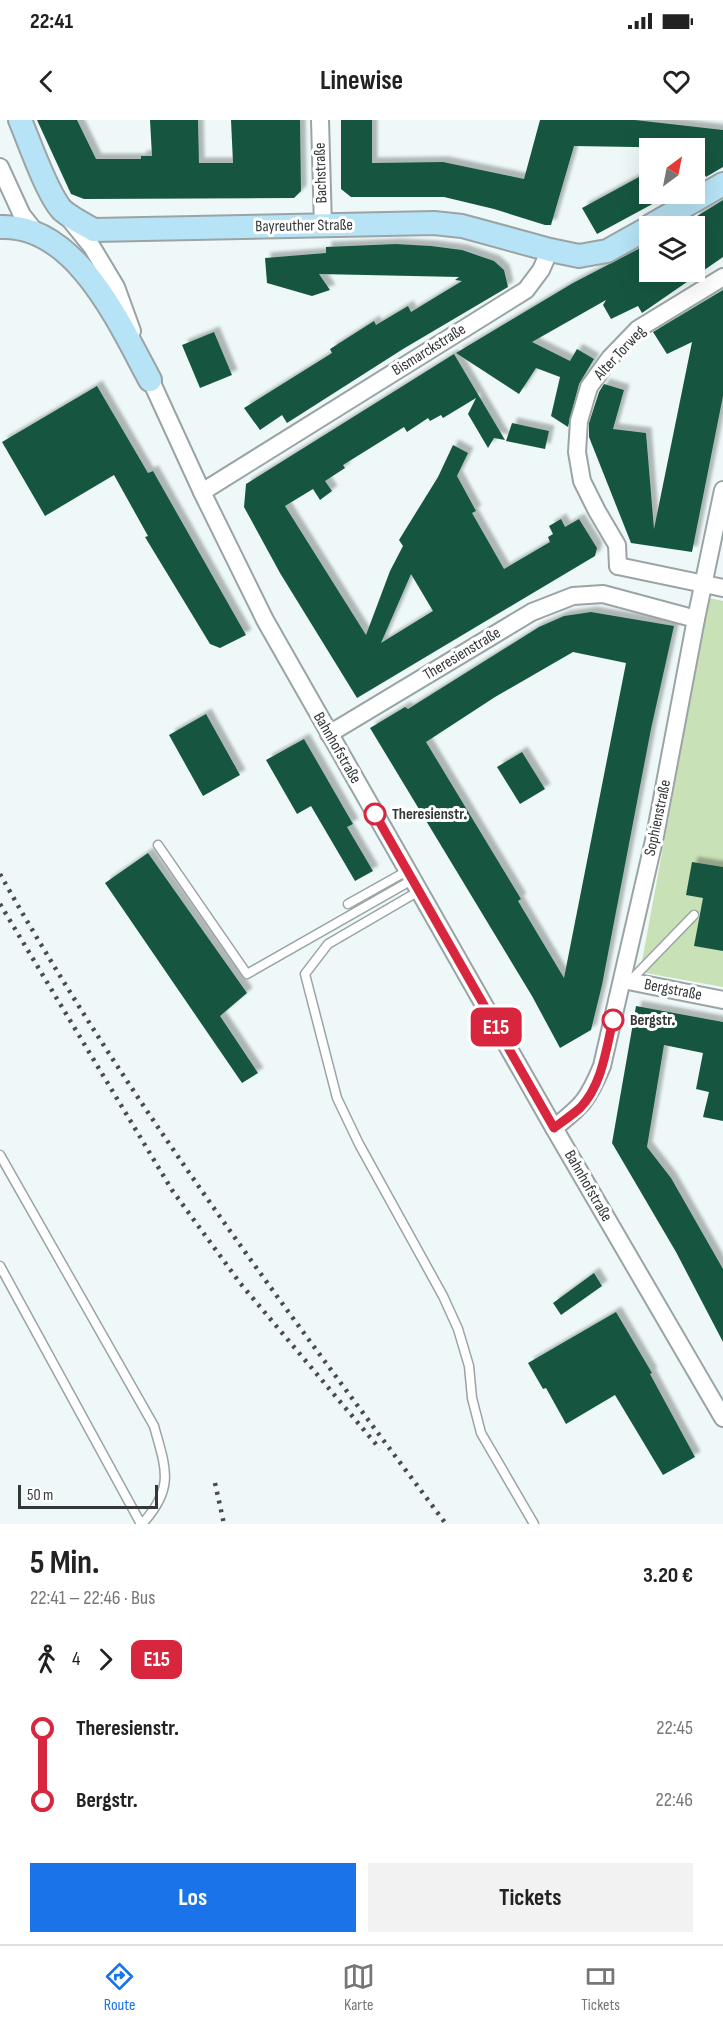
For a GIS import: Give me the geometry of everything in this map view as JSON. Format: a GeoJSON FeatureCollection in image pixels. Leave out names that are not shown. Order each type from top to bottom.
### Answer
{"type":"FeatureCollection","features":[{"type":"Feature","properties":{"kind":"street"},"geometry":{"type":"LineString","coordinates":[[20,120],[61,209]]}},
{"type":"Feature","properties":{"kind":"street","name":"Bachstraße"},"geometry":{"type":"LineString","coordinates":[[320,120],[323,226]]}},
{"type":"Feature","properties":{"kind":"street"},"geometry":{"type":"LineString","coordinates":[[0,167],[22,215],[37,234]]}},
{"type":"Feature","properties":{"kind":"street"},"geometry":{"type":"LineString","coordinates":[[669,216],[723,184]]}},
{"type":"Feature","properties":{"kind":"street","name":"Bayreuther Straße"},"geometry":{"type":"LineString","coordinates":[[61,209],[94,230],[434,224],[462,226],[550,250]]}},
{"type":"Feature","properties":{"kind":"street","name":"Bahnhofstraße"},"geometry":{"type":"LineString","coordinates":[[61,209],[92,247],[116,286],[150,380]]}},
{"type":"Feature","properties":{"kind":"street"},"geometry":{"type":"LineString","coordinates":[[0,227],[11,227],[37,234]]}},
{"type":"Feature","properties":{"kind":"street"},"geometry":{"type":"LineString","coordinates":[[550,250],[579,256],[607,251],[639,233]]}},
{"type":"Feature","properties":{"kind":"street","name":"Bahnhofstraße"},"geometry":{"type":"LineString","coordinates":[[37,234],[72,259],[103,294],[150,380],[265,620],[554,1128],[723,1418]]}},
{"type":"Feature","properties":{"kind":"street","name":"Bismarckstraße"},"geometry":{"type":"LineString","coordinates":[[202,492],[526,290],[541,270],[550,250]]}},
{"type":"Feature","properties":{"kind":"street","name":"Alter Torweg"},"geometry":{"type":"LineString","coordinates":[[618,566],[617,545],[582,481],[577,452],[579,421],[589,387],[610,358],[638,330],[723,277]]}},
{"type":"Feature","properties":{"kind":"street","name":"Sophienstraße"},"geometry":{"type":"LineString","coordinates":[[554,1128],[579,1108],[590,1094],[602,1066],[626,981],[723,489]]}},
{"type":"Feature","properties":{"kind":"street"},"geometry":{"type":"LineString","coordinates":[[603,594],[618,566],[723,588]]}},
{"type":"Feature","properties":{"kind":"street","name":"Theresienstraße"},"geometry":{"type":"LineString","coordinates":[[329,734],[532,612],[573,597],[603,594],[696,620]]}},
{"type":"Feature","properties":{"kind":"street","name":"Bergstraße"},"geometry":{"type":"LineString","coordinates":[[626,981],[723,1000]]}},
{"type":"Feature","properties":{"kind":"lane"},"geometry":{"type":"LineString","coordinates":[[158,845],[247,974],[413,881]]}},
{"type":"Feature","properties":{"kind":"lane"},"geometry":{"type":"LineString","coordinates":[[348,904],[413,881]]}},
{"type":"Feature","properties":{"kind":"lane"},"geometry":{"type":"LineString","coordinates":[[413,881],[328,944],[305,974],[337,1098],[359,1144],[443,1296],[458,1329],[481,1433],[534,1524]]}},
{"type":"Feature","properties":{"kind":"lane"},"geometry":{"type":"LineString","coordinates":[[626,981],[694,915]]}},
{"type":"Feature","properties":{"kind":"lane"},"geometry":{"type":"LineString","coordinates":[[0,1155],[154,1426],[165,1465],[165,1485],[157,1507],[142,1524],[0,1266]]}},
{"type":"Feature","properties":{"kind":"green space"},"geometry":{"type":"Polygon","coordinates":[[[709,598],[723,601],[723,987],[640,972],[709,598]]]}},
{"type":"Feature","properties":{"kind":"building"},"geometry":{"type":"Polygon","coordinates":[[[37,120],[77,120],[96,159],[141,159],[141,156],[152,156],[150,120],[198,120],[199,163],[233,163],[231,120],[300,120],[301,191],[294,198],[84,199],[71,194],[37,120]]]}},
{"type":"Feature","properties":{"kind":"building"},"geometry":{"type":"Polygon","coordinates":[[[341,120],[372,120],[372,163],[443,162],[524,179],[540,120],[635,120],[723,130],[723,167],[706,177],[705,138],[639,138],[639,147],[574,146],[551,225],[444,197],[351,197],[341,189],[341,120]]]}},
{"type":"Feature","properties":{"kind":"building"},"geometry":{"type":"Polygon","coordinates":[[[639,177],[639,204],[652,204],[597,234],[582,208],[639,177]]]}},
{"type":"Feature","properties":{"kind":"building"},"geometry":{"type":"Polygon","coordinates":[[[723,200],[723,257],[705,269],[705,216],[697,216],[723,200]]]}},
{"type":"Feature","properties":{"kind":"building"},"geometry":{"type":"Polygon","coordinates":[[[396,244],[462,250],[494,261],[504,270],[508,287],[403,349],[287,423],[282,415],[260,430],[244,408],[332,353],[330,349],[374,321],[376,325],[408,306],[411,312],[462,281],[455,280],[459,277],[319,274],[330,290],[312,296],[267,283],[265,258],[326,253],[326,247],[396,244]]]}},
{"type":"Feature","properties":{"kind":"building"},"geometry":{"type":"Polygon","coordinates":[[[639,249],[639,282],[687,282],[642,313],[638,306],[611,319],[603,305],[606,300],[532,342],[570,361],[577,349],[594,359],[579,384],[568,427],[551,416],[560,377],[536,368],[519,394],[456,353],[573,283],[639,249]]]}},
{"type":"Feature","properties":{"kind":"building"},"geometry":{"type":"Polygon","coordinates":[[[723,290],[723,396],[692,552],[631,543],[589,437],[589,423],[599,392],[604,384],[624,390],[613,429],[646,433],[654,529],[692,342],[667,354],[653,332],[723,290]]]}},
{"type":"Feature","properties":{"kind":"building"},"geometry":{"type":"Polygon","coordinates":[[[214,332],[232,375],[200,388],[182,345],[214,332]]]}},
{"type":"Feature","properties":{"kind":"building"},"geometry":{"type":"Polygon","coordinates":[[[454,354],[505,440],[494,438],[488,448],[468,414],[476,398],[443,418],[441,415],[430,421],[428,418],[407,432],[404,427],[343,465],[345,468],[325,481],[332,491],[320,500],[313,489],[285,506],[366,635],[390,571],[403,546],[399,540],[438,477],[453,445],[468,453],[457,476],[476,511],[472,513],[504,569],[550,542],[548,537],[553,534],[549,526],[561,519],[565,527],[579,519],[597,548],[595,556],[357,698],[280,573],[244,507],[246,484],[454,354]],[[411,574],[381,643],[433,611],[411,574]]]}},
{"type":"Feature","properties":{"kind":"building"},"geometry":{"type":"Polygon","coordinates":[[[97,386],[148,473],[153,471],[246,635],[220,648],[210,644],[145,537],[148,536],[114,475],[45,516],[2,442],[97,386]]]}},
{"type":"Feature","properties":{"kind":"building"},"geometry":{"type":"Polygon","coordinates":[[[512,423],[549,431],[545,449],[506,441],[512,423]]]}},
{"type":"Feature","properties":{"kind":"building"},"geometry":{"type":"Polygon","coordinates":[[[591,612],[674,626],[651,729],[602,985],[591,1030],[560,1048],[532,996],[370,728],[405,707],[408,709],[539,627],[564,616],[591,612]],[[573,652],[495,697],[426,742],[521,899],[518,901],[564,978],[626,663],[573,652]]]}},
{"type":"Feature","properties":{"kind":"building"},"geometry":{"type":"Polygon","coordinates":[[[206,714],[240,775],[203,796],[169,735],[206,714]]]}},
{"type":"Feature","properties":{"kind":"building"},"geometry":{"type":"Polygon","coordinates":[[[304,739],[353,824],[347,827],[373,871],[355,881],[311,806],[297,814],[266,760],[304,739]]]}},
{"type":"Feature","properties":{"kind":"building"},"geometry":{"type":"Polygon","coordinates":[[[522,752],[545,789],[520,804],[497,767],[522,752]]]}},
{"type":"Feature","properties":{"kind":"building"},"geometry":{"type":"Polygon","coordinates":[[[148,853],[247,993],[220,1016],[258,1073],[242,1083],[105,883],[148,853]]]}},
{"type":"Feature","properties":{"kind":"building"},"geometry":{"type":"Polygon","coordinates":[[[692,862],[723,867],[723,951],[694,946],[703,898],[686,895],[692,862]]]}},
{"type":"Feature","properties":{"kind":"building"},"geometry":{"type":"Polygon","coordinates":[[[636,1006],[723,1022],[723,1121],[703,1117],[709,1092],[696,1089],[703,1053],[664,1045],[647,1147],[671,1178],[723,1269],[723,1342],[676,1252],[612,1143],[636,1006]]]}},
{"type":"Feature","properties":{"kind":"building"},"geometry":{"type":"Polygon","coordinates":[[[594,1273],[602,1286],[561,1315],[553,1303],[594,1273]]]}},
{"type":"Feature","properties":{"kind":"building"},"geometry":{"type":"Polygon","coordinates":[[[616,1312],[652,1373],[650,1374],[695,1457],[663,1475],[615,1395],[566,1424],[546,1388],[543,1389],[528,1363],[616,1312]]]}},
{"type":"Feature","properties":{"kind":"railway"},"geometry":{"type":"LineString","coordinates":[[0,874],[102,1043],[156,1125],[328,1366],[446,1524]]}},
{"type":"Feature","properties":{"kind":"railway"},"geometry":{"type":"LineString","coordinates":[[0,904],[172,1190],[240,1283],[380,1449]]}},
{"type":"Feature","properties":{"kind":"railway"},"geometry":{"type":"LineString","coordinates":[[215,1483],[224,1524]]}},
{"type":"Feature","properties":{"kind":"bus line","name":"E15"},"geometry":{"type":"LineString","coordinates":[[375,814],[554,1128],[579,1108],[590,1094],[602,1066],[613,1020]]}},
{"type":"Feature","properties":{"kind":"place","name":"Theresienstr."},"geometry":{"type":"Point","coordinates":[375,814]}},
{"type":"Feature","properties":{"kind":"place","name":"Bergstr."},"geometry":{"type":"Point","coordinates":[613,1020]}}]}
